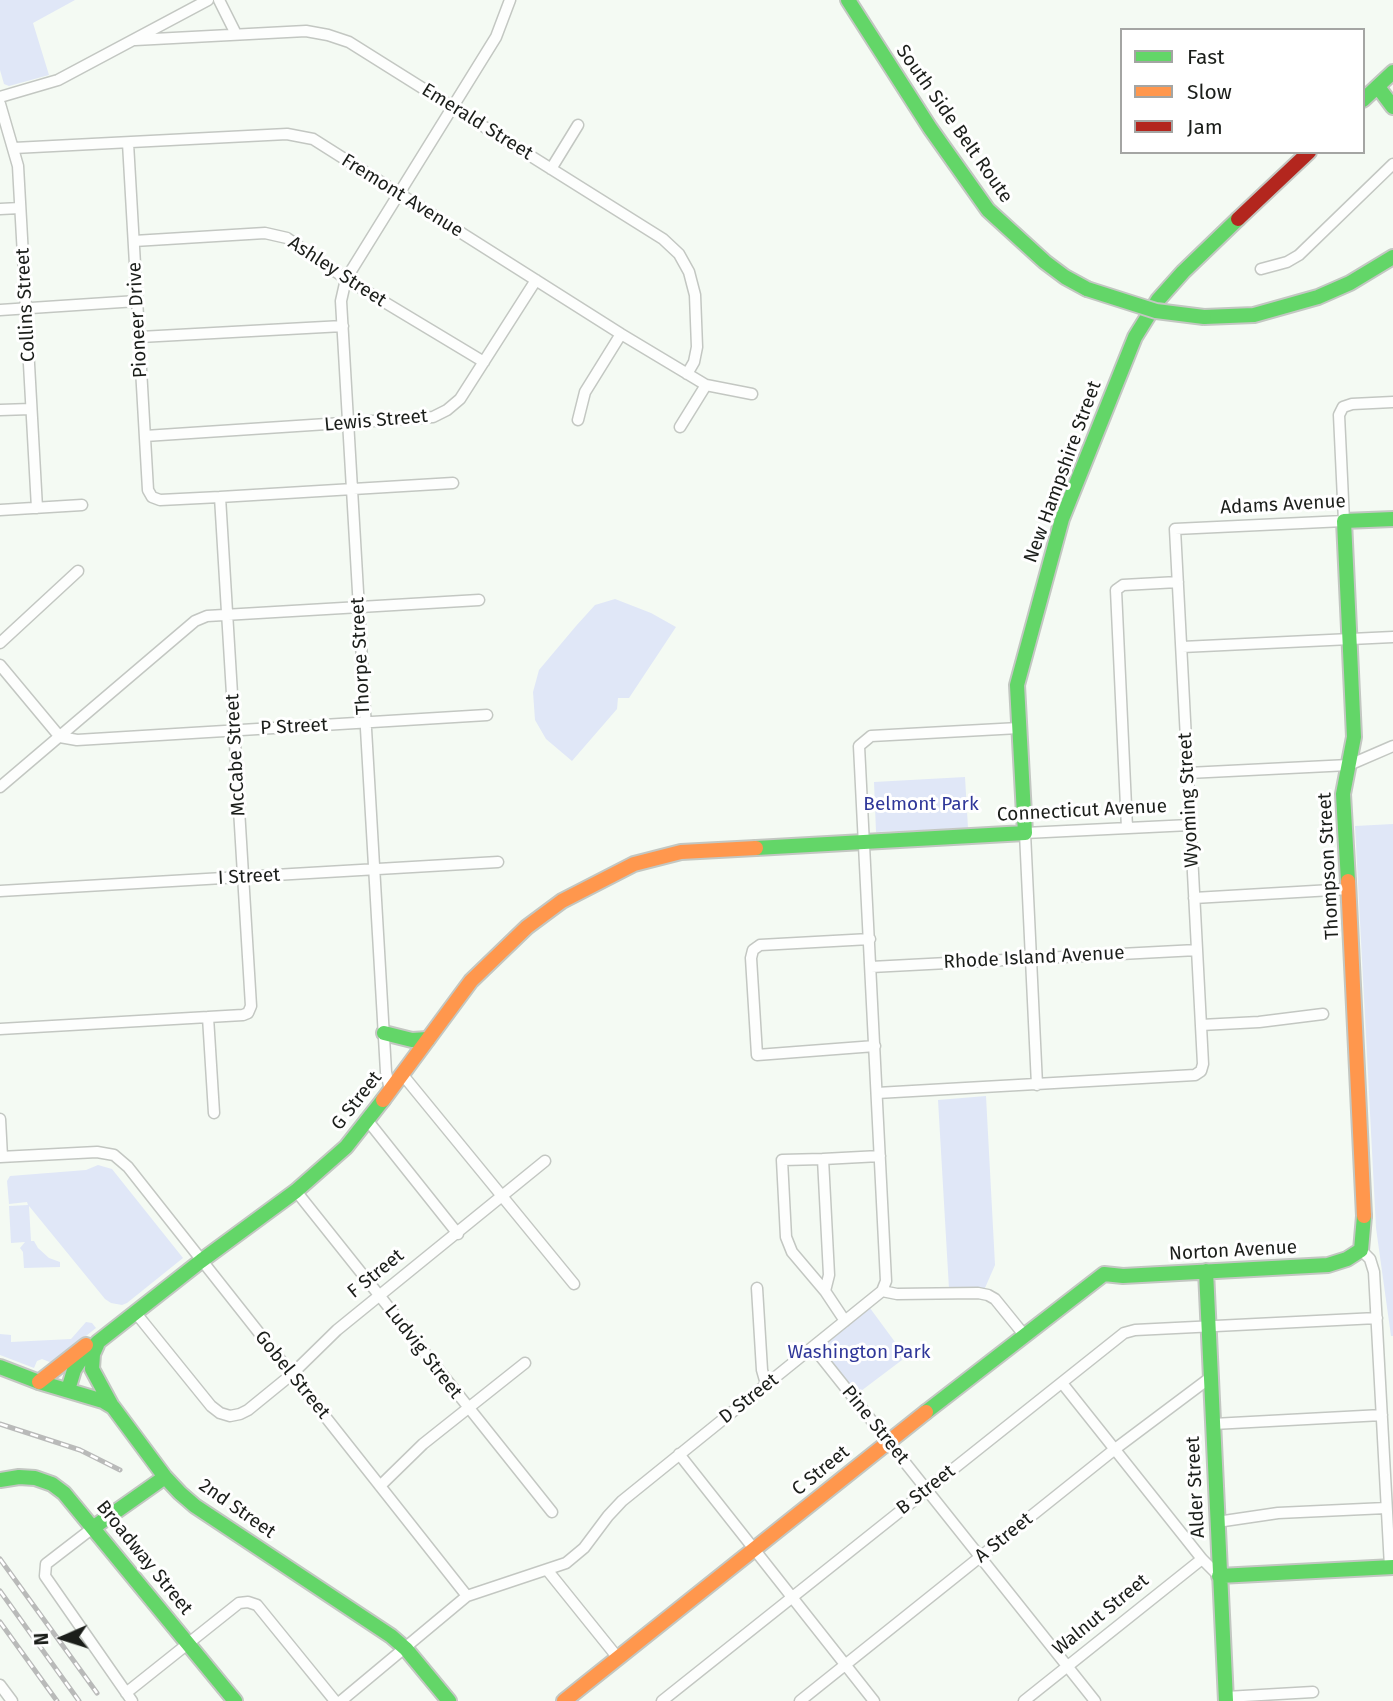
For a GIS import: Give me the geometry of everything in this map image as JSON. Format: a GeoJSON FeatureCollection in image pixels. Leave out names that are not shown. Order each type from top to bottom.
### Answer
{"type":"FeatureCollection","features":[{"type":"Feature","properties":{"kind":"street"},"geometry":{"type":"LineString","coordinates":[[0,97],[58,80],[208,0]]}},
{"type":"Feature","properties":{"kind":"street"},"geometry":{"type":"LineString","coordinates":[[219,0],[236,34]]}},
{"type":"Feature","properties":{"kind":"street","name":"South Side Belt Route"},"geometry":{"type":"LineString","coordinates":[[848,0],[930,128],[988,210],[1045,262],[1087,289],[1156,312],[1228,318],[1280,309],[1318,297],[1350,283],[1393,257]]}},
{"type":"Feature","properties":{"kind":"street"},"geometry":{"type":"LineString","coordinates":[[346,279],[496,37],[507,1]]}},
{"type":"Feature","properties":{"kind":"street","name":"Emerald Street"},"geometry":{"type":"LineString","coordinates":[[135,40],[306,31],[328,34],[349,42],[663,239],[679,254],[689,272],[695,295],[697,347],[694,362],[687,374]]}},
{"type":"Feature","properties":{"kind":"street"},"geometry":{"type":"LineString","coordinates":[[1365,98],[1393,72]]}},
{"type":"Feature","properties":{"kind":"street"},"geometry":{"type":"LineString","coordinates":[[1378,87],[1393,107]]}},
{"type":"Feature","properties":{"kind":"street","name":"Collins Street"},"geometry":{"type":"LineString","coordinates":[[0,104],[18,166],[37,508]]}},
{"type":"Feature","properties":{"kind":"street"},"geometry":{"type":"LineString","coordinates":[[551,169],[578,125]]}},
{"type":"Feature","properties":{"kind":"street","name":"Fremont Avenue"},"geometry":{"type":"LineString","coordinates":[[14,149],[287,134],[313,139],[687,374],[706,385],[752,394]]}},
{"type":"Feature","properties":{"kind":"street","name":"Pioneer Drive"},"geometry":{"type":"LineString","coordinates":[[128,143],[148,490],[152,497],[160,500],[220,497]]}},
{"type":"Feature","properties":{"kind":"street","name":"New Hampshire Street"},"geometry":{"type":"LineString","coordinates":[[1037,1085],[1017,685],[1048,566],[1075,483],[1141,325],[1158,300],[1184,272],[1307,154]]}},
{"type":"Feature","properties":{"kind":"street"},"geometry":{"type":"LineString","coordinates":[[1261,269],[1287,262],[1299,255],[1393,164]]}},
{"type":"Feature","properties":{"kind":"street"},"geometry":{"type":"LineString","coordinates":[[0,209],[20,208]]}},
{"type":"Feature","properties":{"kind":"street","name":"Ashley Street"},"geometry":{"type":"LineString","coordinates":[[134,241],[265,233],[287,238],[346,279],[484,362]]}},
{"type":"Feature","properties":{"kind":"street","name":"Thorpe Street"},"geometry":{"type":"LineString","coordinates":[[346,279],[341,301],[386,1072],[390,1090]]}},
{"type":"Feature","properties":{"kind":"street","name":"Lewis Street"},"geometry":{"type":"LineString","coordinates":[[145,436],[433,417],[460,400],[536,280]]}},
{"type":"Feature","properties":{"kind":"street"},"geometry":{"type":"LineString","coordinates":[[0,310],[137,301]]}},
{"type":"Feature","properties":{"kind":"street"},"geometry":{"type":"LineString","coordinates":[[140,337],[343,326]]}},
{"type":"Feature","properties":{"kind":"street"},"geometry":{"type":"LineString","coordinates":[[578,420],[585,392],[621,334]]}},
{"type":"Feature","properties":{"kind":"street"},"geometry":{"type":"LineString","coordinates":[[680,427],[706,385]]}},
{"type":"Feature","properties":{"kind":"street","name":"Thompson Street"},"geometry":{"type":"LineString","coordinates":[[1361,1250],[1364,1199],[1343,794],[1354,737],[1339,415],[1343,407],[1352,404],[1393,402]]}},
{"type":"Feature","properties":{"kind":"street"},"geometry":{"type":"LineString","coordinates":[[0,410],[31,409]]}},
{"type":"Feature","properties":{"kind":"street"},"geometry":{"type":"LineString","coordinates":[[220,497],[453,484]]}},
{"type":"Feature","properties":{"kind":"street","name":"McCabe Street"},"geometry":{"type":"LineString","coordinates":[[208,1017],[243,1015],[248,1013],[251,1006],[220,497]]}},
{"type":"Feature","properties":{"kind":"street"},"geometry":{"type":"LineString","coordinates":[[0,510],[82,505]]}},
{"type":"Feature","properties":{"kind":"street","name":"Adams Avenue"},"geometry":{"type":"LineString","coordinates":[[1175,529],[1393,519]]}},
{"type":"Feature","properties":{"kind":"street","name":"Wyoming Street"},"geometry":{"type":"LineString","coordinates":[[1037,1085],[1195,1075],[1201,1072],[1203,1064],[1175,529]]}},
{"type":"Feature","properties":{"kind":"street"},"geometry":{"type":"LineString","coordinates":[[0,643],[78,570]]}},
{"type":"Feature","properties":{"kind":"street"},"geometry":{"type":"LineString","coordinates":[[1127,828],[1116,590],[1124,585],[1178,582]]}},
{"type":"Feature","properties":{"kind":"street"},"geometry":{"type":"LineString","coordinates":[[0,787],[195,621],[206,616],[479,600]]}},
{"type":"Feature","properties":{"kind":"street"},"geometry":{"type":"LineString","coordinates":[[1182,647],[1393,637]]}},
{"type":"Feature","properties":{"kind":"street"},"geometry":{"type":"LineString","coordinates":[[0,665],[60,737]]}},
{"type":"Feature","properties":{"kind":"street","name":"P Street"},"geometry":{"type":"LineString","coordinates":[[60,737],[77,740],[487,715]]}},
{"type":"Feature","properties":{"kind":"street"},"geometry":{"type":"LineString","coordinates":[[1019,728],[871,736],[859,747],[886,1281],[882,1292],[988,1295],[995,1299],[1025,1336]]}},
{"type":"Feature","properties":{"kind":"street"},"geometry":{"type":"LineString","coordinates":[[1188,774],[1349,765],[1393,746]]}},
{"type":"Feature","properties":{"kind":"street","name":"Connecticut Avenue"},"geometry":{"type":"LineString","coordinates":[[681,852],[1191,825]]}},
{"type":"Feature","properties":{"kind":"street","name":"G Street"},"geometry":{"type":"LineString","coordinates":[[68,1390],[80,1359],[98,1342],[296,1191],[346,1147],[471,981],[501,950],[544,914],[571,896],[632,865],[681,852]]}},
{"type":"Feature","properties":{"kind":"street","name":"I Street"},"geometry":{"type":"LineString","coordinates":[[0,891],[498,862]]}},
{"type":"Feature","properties":{"kind":"street"},"geometry":{"type":"LineString","coordinates":[[1194,898],[1349,890]]}},
{"type":"Feature","properties":{"kind":"street"},"geometry":{"type":"LineString","coordinates":[[870,939],[760,945],[753,950],[751,958],[757,1055],[875,1046]]}},
{"type":"Feature","properties":{"kind":"street","name":"Rhode Island Avenue"},"geometry":{"type":"LineString","coordinates":[[871,967],[1197,950]]}},
{"type":"Feature","properties":{"kind":"street"},"geometry":{"type":"LineString","coordinates":[[1201,1025],[1259,1022],[1323,1014]]}},
{"type":"Feature","properties":{"kind":"street"},"geometry":{"type":"LineString","coordinates":[[0,1029],[208,1017],[214,1113]]}},
{"type":"Feature","properties":{"kind":"street"},"geometry":{"type":"LineString","coordinates":[[384,1033],[412,1040],[428,1039]]}},
{"type":"Feature","properties":{"kind":"street"},"geometry":{"type":"LineString","coordinates":[[402,1074],[574,1284]]}},
{"type":"Feature","properties":{"kind":"street"},"geometry":{"type":"LineString","coordinates":[[877,1093],[1037,1085]]}},
{"type":"Feature","properties":{"kind":"street"},"geometry":{"type":"LineString","coordinates":[[0,1119],[1,1157]]}},
{"type":"Feature","properties":{"kind":"street"},"geometry":{"type":"LineString","coordinates":[[368,1121],[458,1234]]}},
{"type":"Feature","properties":{"kind":"street","name":"Gobel Street"},"geometry":{"type":"LineString","coordinates":[[1,1157],[97,1152],[114,1155],[128,1167],[467,1596]]}},
{"type":"Feature","properties":{"kind":"street"},"geometry":{"type":"LineString","coordinates":[[845,1321],[825,1291],[792,1252],[786,1237],[782,1160],[880,1156]]}},
{"type":"Feature","properties":{"kind":"street"},"geometry":{"type":"LineString","coordinates":[[823,1159],[829,1275],[825,1291]]}},
{"type":"Feature","properties":{"kind":"street","name":"F Street"},"geometry":{"type":"LineString","coordinates":[[135,1312],[211,1406],[230,1416],[248,1410],[291,1375],[337,1330],[545,1161]]}},
{"type":"Feature","properties":{"kind":"street","name":"Ludvig Street"},"geometry":{"type":"LineString","coordinates":[[296,1191],[552,1512]]}},
{"type":"Feature","properties":{"kind":"street"},"geometry":{"type":"LineString","coordinates":[[1062,1382],[1202,1559],[1219,1576],[1391,1567],[1374,1272],[1370,1259],[1361,1250]]}},
{"type":"Feature","properties":{"kind":"street","name":"Norton Avenue"},"geometry":{"type":"LineString","coordinates":[[1104,1273],[1123,1276],[1328,1265],[1347,1259],[1361,1250]]}},
{"type":"Feature","properties":{"kind":"street","name":"Alder Street"},"geometry":{"type":"LineString","coordinates":[[1206,1272],[1226,1699]]}},
{"type":"Feature","properties":{"kind":"street","name":"C Street"},"geometry":{"type":"LineString","coordinates":[[564,1701],[1104,1273]]}},
{"type":"Feature","properties":{"kind":"street"},"geometry":{"type":"LineString","coordinates":[[757,1288],[762,1370],[766,1384]]}},
{"type":"Feature","properties":{"kind":"street","name":"D Street"},"geometry":{"type":"LineString","coordinates":[[341,1701],[467,1596],[566,1563],[584,1548],[622,1501],[882,1292]]}},
{"type":"Feature","properties":{"kind":"street","name":"B Street"},"geometry":{"type":"LineString","coordinates":[[662,1701],[1124,1334],[1135,1330],[1377,1318]]}},
{"type":"Feature","properties":{"kind":"street"},"geometry":{"type":"LineString","coordinates":[[39,1382],[85,1345],[98,1342]]}},
{"type":"Feature","properties":{"kind":"street","name":"2nd Street"},"geometry":{"type":"LineString","coordinates":[[98,1342],[93,1354],[92,1369],[113,1407],[164,1477],[195,1506],[366,1619],[406,1649],[449,1701]]}},
{"type":"Feature","properties":{"kind":"street","name":"Pine Street"},"geometry":{"type":"LineString","coordinates":[[813,1347],[1095,1701]]}},
{"type":"Feature","properties":{"kind":"street"},"geometry":{"type":"LineString","coordinates":[[380,1486],[423,1444],[525,1363]]}},
{"type":"Feature","properties":{"kind":"street"},"geometry":{"type":"LineString","coordinates":[[1379,1364],[1393,1364]]}},
{"type":"Feature","properties":{"kind":"street"},"geometry":{"type":"LineString","coordinates":[[0,1367],[103,1401],[113,1407]]}},
{"type":"Feature","properties":{"kind":"street","name":"A Street"},"geometry":{"type":"LineString","coordinates":[[800,1701],[1115,1449],[1210,1377]]}},
{"type":"Feature","properties":{"kind":"street"},"geometry":{"type":"LineString","coordinates":[[1213,1424],[1381,1415]]}},
{"type":"Feature","properties":{"kind":"street"},"geometry":{"type":"LineString","coordinates":[[679,1454],[874,1701]]}},
{"type":"Feature","properties":{"kind":"street"},"geometry":{"type":"LineString","coordinates":[[164,1477],[94,1527],[46,1564],[44,1569],[45,1576],[129,1697],[188,1643],[239,1603],[248,1602],[257,1605],[335,1701]]}},
{"type":"Feature","properties":{"kind":"street","name":"Broadway Street"},"geometry":{"type":"LineString","coordinates":[[0,1480],[34,1478],[52,1484],[64,1493],[235,1701]]}},
{"type":"Feature","properties":{"kind":"street"},"geometry":{"type":"LineString","coordinates":[[1217,1522],[1278,1513],[1386,1508]]}},
{"type":"Feature","properties":{"kind":"street","name":"Walnut Street"},"geometry":{"type":"LineString","coordinates":[[1024,1701],[1202,1559]]}},
{"type":"Feature","properties":{"kind":"street"},"geometry":{"type":"LineString","coordinates":[[548,1571],[618,1658]]}},
{"type":"Feature","properties":{"kind":"street"},"geometry":{"type":"LineString","coordinates":[[0,1685],[12,1701]]}},
{"type":"Feature","properties":{"kind":"street"},"geometry":{"type":"LineString","coordinates":[[1226,1699],[1313,1692]]}},
{"type":"Feature","properties":{"kind":"green space"},"geometry":{"type":"Polygon","coordinates":[[[0,0],[75,0],[33,23],[49,75],[9,86],[4,84],[0,70],[0,0]]]}},
{"type":"Feature","properties":{"kind":"green space"},"geometry":{"type":"Polygon","coordinates":[[[615,599],[651,613],[676,627],[629,698],[618,698],[617,709],[572,761],[546,739],[535,720],[533,692],[539,670],[576,626],[595,605],[615,599]]]}},
{"type":"Feature","properties":{"kind":"green space","name":"Belmont Park"},"geometry":{"type":"Polygon","coordinates":[[[965,777],[968,828],[876,832],[874,782],[965,777]]]}},
{"type":"Feature","properties":{"kind":"green space"},"geometry":{"type":"Polygon","coordinates":[[[1393,824],[1391,1336],[1376,1228],[1355,826],[1393,824]]]}},
{"type":"Feature","properties":{"kind":"green space"},"geometry":{"type":"Polygon","coordinates":[[[986,1096],[995,1265],[985,1288],[949,1289],[938,1100],[986,1096]]]}},
{"type":"Feature","properties":{"kind":"green space"},"geometry":{"type":"Polygon","coordinates":[[[98,1165],[112,1169],[183,1258],[122,1305],[105,1299],[29,1206],[31,1241],[49,1258],[60,1262],[60,1267],[24,1268],[23,1252],[20,1248],[25,1242],[11,1243],[9,1206],[28,1205],[27,1202],[9,1204],[7,1181],[10,1176],[86,1170],[98,1165]]]}},
{"type":"Feature","properties":{"kind":"green space","name":"Washington Park"},"geometry":{"type":"Polygon","coordinates":[[[867,1304],[906,1357],[853,1397],[813,1347],[867,1304]]]}},
{"type":"Feature","properties":{"kind":"green space"},"geometry":{"type":"Polygon","coordinates":[[[86,1322],[92,1323],[96,1328],[52,1363],[42,1359],[37,1361],[34,1368],[0,1355],[0,1334],[11,1335],[11,1342],[71,1339],[86,1322]]]}},
{"type":"Feature","properties":{"kind":"railway"},"geometry":{"type":"LineString","coordinates":[[0,1424],[80,1450],[120,1470]]}},
{"type":"Feature","properties":{"kind":"railway"},"geometry":{"type":"LineString","coordinates":[[0,1559],[97,1693]]}},
{"type":"Feature","properties":{"kind":"railway"},"geometry":{"type":"LineString","coordinates":[[0,1591],[79,1701]]}},
{"type":"Feature","properties":{"kind":"railway"},"geometry":{"type":"LineString","coordinates":[[0,1622],[57,1701]]}},
{"type":"Feature","properties":{"kind":"traffic: fast"},"geometry":{"type":"LineString","coordinates":[[848,0],[930,128],[988,210],[1045,262],[1087,289]]}},
{"type":"Feature","properties":{"kind":"traffic: fast"},"geometry":{"type":"LineString","coordinates":[[1365,98],[1393,72]]}},
{"type":"Feature","properties":{"kind":"traffic: fast"},"geometry":{"type":"LineString","coordinates":[[1378,87],[1393,107]]}},
{"type":"Feature","properties":{"kind":"traffic: fast"},"geometry":{"type":"LineString","coordinates":[[756,848],[1025,833],[1017,685],[1062,519],[1135,337],[1158,300],[1238,219]]}},
{"type":"Feature","properties":{"kind":"traffic: fast"},"geometry":{"type":"LineString","coordinates":[[1204,317],[1254,315],[1318,297],[1350,283],[1393,257]]}},
{"type":"Feature","properties":{"kind":"traffic: fast"},"geometry":{"type":"LineString","coordinates":[[1087,289],[1156,311],[1204,317]]}},
{"type":"Feature","properties":{"kind":"traffic: fast"},"geometry":{"type":"LineString","coordinates":[[1348,881],[1343,794],[1354,737],[1344,521],[1393,519]]}},
{"type":"Feature","properties":{"kind":"traffic: fast"},"geometry":{"type":"LineString","coordinates":[[384,1033],[412,1040],[428,1039]]}},
{"type":"Feature","properties":{"kind":"traffic: fast"},"geometry":{"type":"LineString","coordinates":[[68,1390],[74,1370],[98,1342],[296,1191],[346,1147],[383,1100]]}},
{"type":"Feature","properties":{"kind":"traffic: fast"},"geometry":{"type":"LineString","coordinates":[[926,1412],[1104,1274],[1123,1276],[1328,1265],[1347,1259],[1361,1250],[1364,1216]]}},
{"type":"Feature","properties":{"kind":"traffic: fast"},"geometry":{"type":"LineString","coordinates":[[1206,1271],[1226,1701]]}},
{"type":"Feature","properties":{"kind":"traffic: fast"},"geometry":{"type":"LineString","coordinates":[[97,1345],[92,1369],[112,1406]]}},
{"type":"Feature","properties":{"kind":"traffic: fast"},"geometry":{"type":"LineString","coordinates":[[0,1367],[103,1401],[113,1407],[180,1493],[195,1506],[391,1636],[406,1649],[449,1701]]}},
{"type":"Feature","properties":{"kind":"traffic: fast"},"geometry":{"type":"LineString","coordinates":[[94,1527],[165,1477]]}},
{"type":"Feature","properties":{"kind":"traffic: fast"},"geometry":{"type":"LineString","coordinates":[[0,1480],[35,1478],[52,1484],[64,1493],[235,1701]]}},
{"type":"Feature","properties":{"kind":"traffic: fast"},"geometry":{"type":"LineString","coordinates":[[1219,1576],[1393,1567]]}},
{"type":"Feature","properties":{"kind":"traffic: slow"},"geometry":{"type":"LineString","coordinates":[[383,1100],[471,981],[527,927],[562,901],[634,864],[681,852],[756,848]]}},
{"type":"Feature","properties":{"kind":"traffic: slow"},"geometry":{"type":"LineString","coordinates":[[1348,881],[1364,1216]]}},
{"type":"Feature","properties":{"kind":"traffic: slow"},"geometry":{"type":"LineString","coordinates":[[39,1382],[86,1345]]}},
{"type":"Feature","properties":{"kind":"traffic: slow"},"geometry":{"type":"LineString","coordinates":[[564,1701],[926,1412]]}},
{"type":"Feature","properties":{"kind":"traffic: jam"},"geometry":{"type":"LineString","coordinates":[[1238,219],[1307,154]]}}]}
